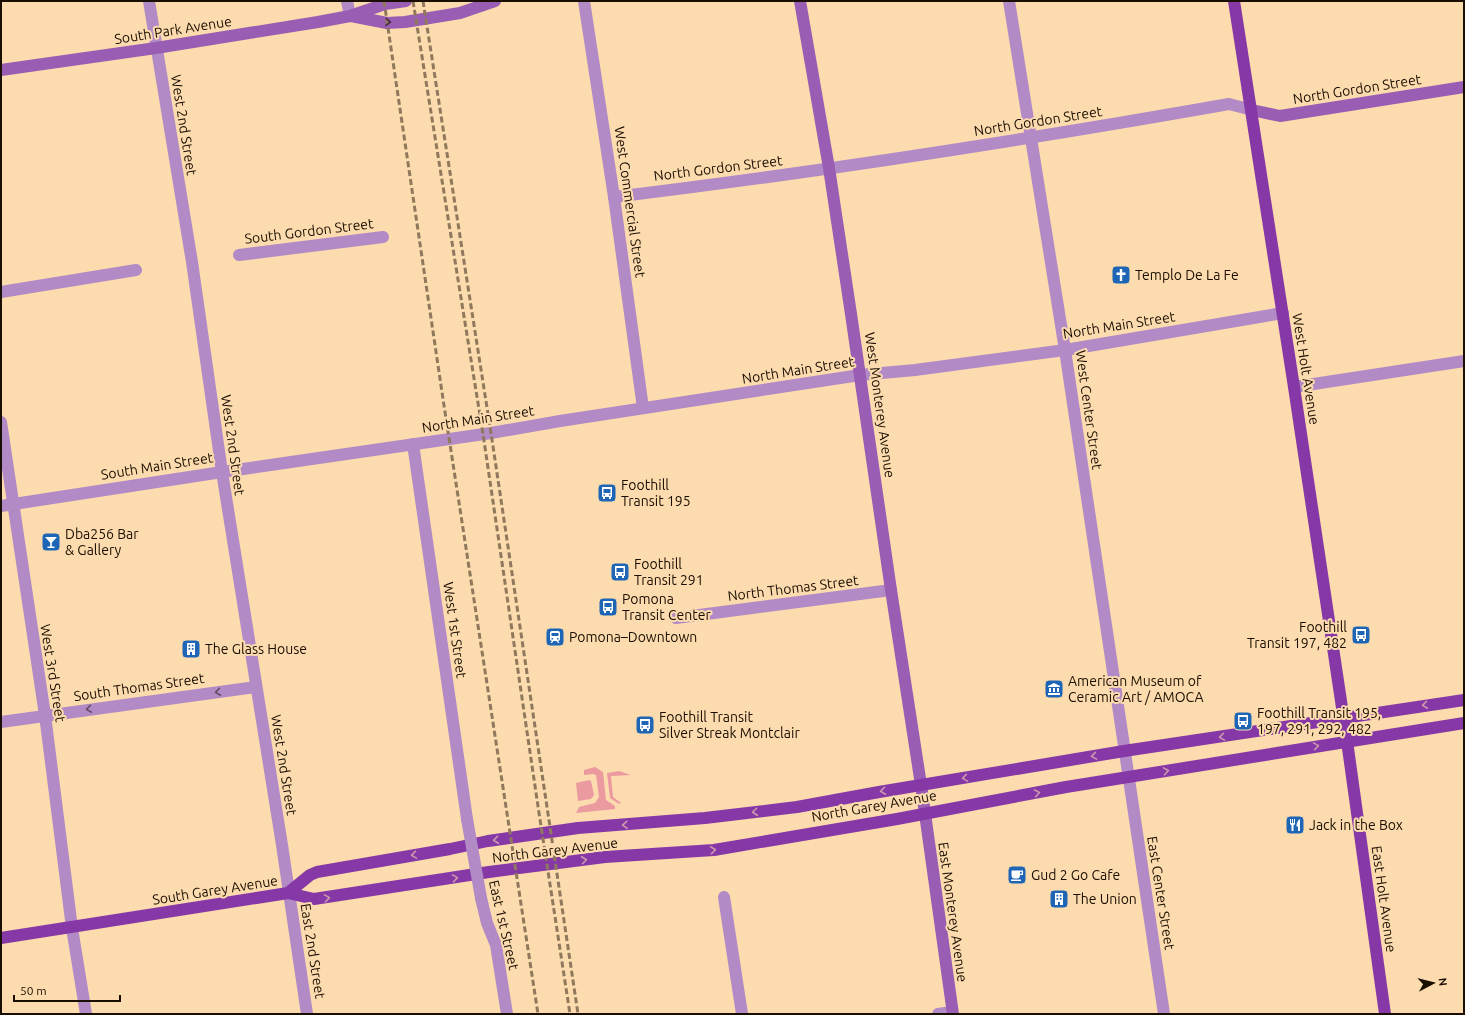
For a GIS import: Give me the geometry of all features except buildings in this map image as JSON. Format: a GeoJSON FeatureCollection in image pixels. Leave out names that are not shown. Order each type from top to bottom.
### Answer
{"type":"FeatureCollection","features":[{"type":"Feature","properties":{"kind":"main road","name":"West Holt Avenue"},"geometry":{"type":"LineString","coordinates":[[1234,1],[1283,313],[1347,741]]}},
{"type":"Feature","properties":{"kind":"main road","name":"North Garey Avenue"},"geometry":{"type":"LineString","coordinates":[[450,849],[488,841],[578,828],[705,818],[797,807],[1124,751],[1464,700]]}},
{"type":"Feature","properties":{"kind":"main road","name":"North Garey Avenue"},"geometry":{"type":"LineString","coordinates":[[288,894],[314,899],[489,872],[605,857],[714,850],[1128,777],[1464,723]]}},
{"type":"Feature","properties":{"kind":"main road","name":"East Holt Avenue"},"geometry":{"type":"LineString","coordinates":[[1347,741],[1385,1014]]}},
{"type":"Feature","properties":{"kind":"main road","name":"South Garey Avenue"},"geometry":{"type":"LineString","coordinates":[[1,938],[288,894],[310,875],[317,872],[450,849]]}},
{"type":"Feature","properties":{"kind":"street","name":"West 2nd Street"},"geometry":{"type":"LineString","coordinates":[[149,1],[192,262],[222,472],[288,894]]}},
{"type":"Feature","properties":{"kind":"street"},"geometry":{"type":"LineString","coordinates":[[347,1],[350,16]]}},
{"type":"Feature","properties":{"kind":"street"},"geometry":{"type":"LineString","coordinates":[[350,16],[385,4],[406,1]]}},
{"type":"Feature","properties":{"kind":"street"},"geometry":{"type":"LineString","coordinates":[[350,16],[387,23],[405,22],[460,13],[495,1]]}},
{"type":"Feature","properties":{"kind":"street","name":"West Commercial Street"},"geometry":{"type":"LineString","coordinates":[[584,1],[614,197],[643,408]]}},
{"type":"Feature","properties":{"kind":"street","name":"West Monterey Avenue"},"geometry":{"type":"LineString","coordinates":[[800,1],[829,168],[925,813]]}},
{"type":"Feature","properties":{"kind":"street","name":"West Center Street"},"geometry":{"type":"LineString","coordinates":[[1010,1],[1065,350],[1128,777]]}},
{"type":"Feature","properties":{"kind":"street","name":"South Park Avenue"},"geometry":{"type":"LineString","coordinates":[[1,70],[156,48],[350,16]]}},
{"type":"Feature","properties":{"kind":"street","name":"North Gordon Street"},"geometry":{"type":"LineString","coordinates":[[614,197],[829,168],[1031,137],[1229,104],[1280,116],[1464,87]]}},
{"type":"Feature","properties":{"kind":"street","name":"South Gordon Street"},"geometry":{"type":"LineString","coordinates":[[239,255],[382,237]]}},
{"type":"Feature","properties":{"kind":"street"},"geometry":{"type":"LineString","coordinates":[[1,292],[136,270]]}},
{"type":"Feature","properties":{"kind":"street","name":"North Main Street"},"geometry":{"type":"LineString","coordinates":[[413,444],[860,375],[915,370],[1065,350],[1283,313]]}},
{"type":"Feature","properties":{"kind":"street"},"geometry":{"type":"LineString","coordinates":[[1294,388],[1464,361]]}},
{"type":"Feature","properties":{"kind":"street","name":"West 3rd Street"},"geometry":{"type":"LineString","coordinates":[[1,422],[7,505],[45,715],[72,928],[86,1014]]}},
{"type":"Feature","properties":{"kind":"street","name":"South Main Street"},"geometry":{"type":"LineString","coordinates":[[7,505],[413,444]]}},
{"type":"Feature","properties":{"kind":"street","name":"West 1st Street"},"geometry":{"type":"LineString","coordinates":[[413,444],[467,819]]}},
{"type":"Feature","properties":{"kind":"street","name":"North Thomas Street"},"geometry":{"type":"LineString","coordinates":[[676,618],[891,590]]}},
{"type":"Feature","properties":{"kind":"street","name":"South Thomas Street"},"geometry":{"type":"LineString","coordinates":[[1,722],[256,687]]}},
{"type":"Feature","properties":{"kind":"street","name":"East Center Street"},"geometry":{"type":"LineString","coordinates":[[1128,777],[1164,1014]]}},
{"type":"Feature","properties":{"kind":"street","name":"East Monterey Avenue"},"geometry":{"type":"LineString","coordinates":[[925,813],[952,1013]]}},
{"type":"Feature","properties":{"kind":"street","name":"East 1st Street"},"geometry":{"type":"LineString","coordinates":[[467,819],[480,898],[487,923],[496,944],[507,1014]]}},
{"type":"Feature","properties":{"kind":"street","name":"East 2nd Street"},"geometry":{"type":"LineString","coordinates":[[288,894],[307,1014]]}},
{"type":"Feature","properties":{"kind":"street"},"geometry":{"type":"LineString","coordinates":[[724,897],[742,1014]]}},
{"type":"Feature","properties":{"kind":"street"},"geometry":{"type":"LineString","coordinates":[[938,1014],[952,1013]]}},
{"type":"Feature","properties":{"kind":"shaded area"},"geometry":{"type":"Polygon","coordinates":[[[595,767],[603,772],[606,800],[615,806],[615,809],[576,813],[579,807],[595,803],[599,797],[596,775],[584,775],[584,770],[595,767]]]}},
{"type":"Feature","properties":{"kind":"shaded area"},"geometry":{"type":"Polygon","coordinates":[[[619,771],[631,775],[611,776],[613,797],[621,803],[619,804],[610,798],[607,773],[619,771]]]}},
{"type":"Feature","properties":{"kind":"shaded area"},"geometry":{"type":"Polygon","coordinates":[[[589,780],[591,781],[594,795],[591,799],[578,801],[576,783],[589,780]]]}},
{"type":"Feature","properties":{"kind":"railway"},"geometry":{"type":"LineString","coordinates":[[384,1],[443,399],[538,1014]]}},
{"type":"Feature","properties":{"kind":"railway"},"geometry":{"type":"LineString","coordinates":[[413,1],[483,434],[570,1014]]}},
{"type":"Feature","properties":{"kind":"railway"},"geometry":{"type":"LineString","coordinates":[[423,1],[491,433],[578,1014]]}},
{"type":"Feature","properties":{"kind":"place","name":"Templo De La Fe"},"geometry":{"type":"Point","coordinates":[1121,275]}},
{"type":"Feature","properties":{"kind":"place","name":"Foothill Transit 195"},"geometry":{"type":"Point","coordinates":[607,493]}},
{"type":"Feature","properties":{"kind":"place","name":"Dba256 Bar & Gallery"},"geometry":{"type":"Point","coordinates":[51,542]}},
{"type":"Feature","properties":{"kind":"place","name":"Foothill Transit 291"},"geometry":{"type":"Point","coordinates":[620,572]}},
{"type":"Feature","properties":{"kind":"place","name":"Pomona Transit Center"},"geometry":{"type":"Point","coordinates":[608,607]}},
{"type":"Feature","properties":{"kind":"place","name":"Foothill Transit 197, 482"},"geometry":{"type":"Point","coordinates":[1361,635]}},
{"type":"Feature","properties":{"kind":"place","name":"Pomona–Downtown"},"geometry":{"type":"Point","coordinates":[555,637]}},
{"type":"Feature","properties":{"kind":"place","name":"The Glass House"},"geometry":{"type":"Point","coordinates":[191,649]}},
{"type":"Feature","properties":{"kind":"place","name":"American Museum of Ceramic Art / AMOCA"},"geometry":{"type":"Point","coordinates":[1054,689]}},
{"type":"Feature","properties":{"kind":"place","name":"Foothill Transit 195, 197, 291, 292, 482"},"geometry":{"type":"Point","coordinates":[1243,721]}},
{"type":"Feature","properties":{"kind":"place","name":"Foothill Transit Silver Streak Montclair"},"geometry":{"type":"Point","coordinates":[645,725]}},
{"type":"Feature","properties":{"kind":"place","name":"Jack in the Box"},"geometry":{"type":"Point","coordinates":[1295,825]}},
{"type":"Feature","properties":{"kind":"place","name":"Gud 2 Go Cafe"},"geometry":{"type":"Point","coordinates":[1017,875]}},
{"type":"Feature","properties":{"kind":"place","name":"The Union"},"geometry":{"type":"Point","coordinates":[1059,899]}}]}
